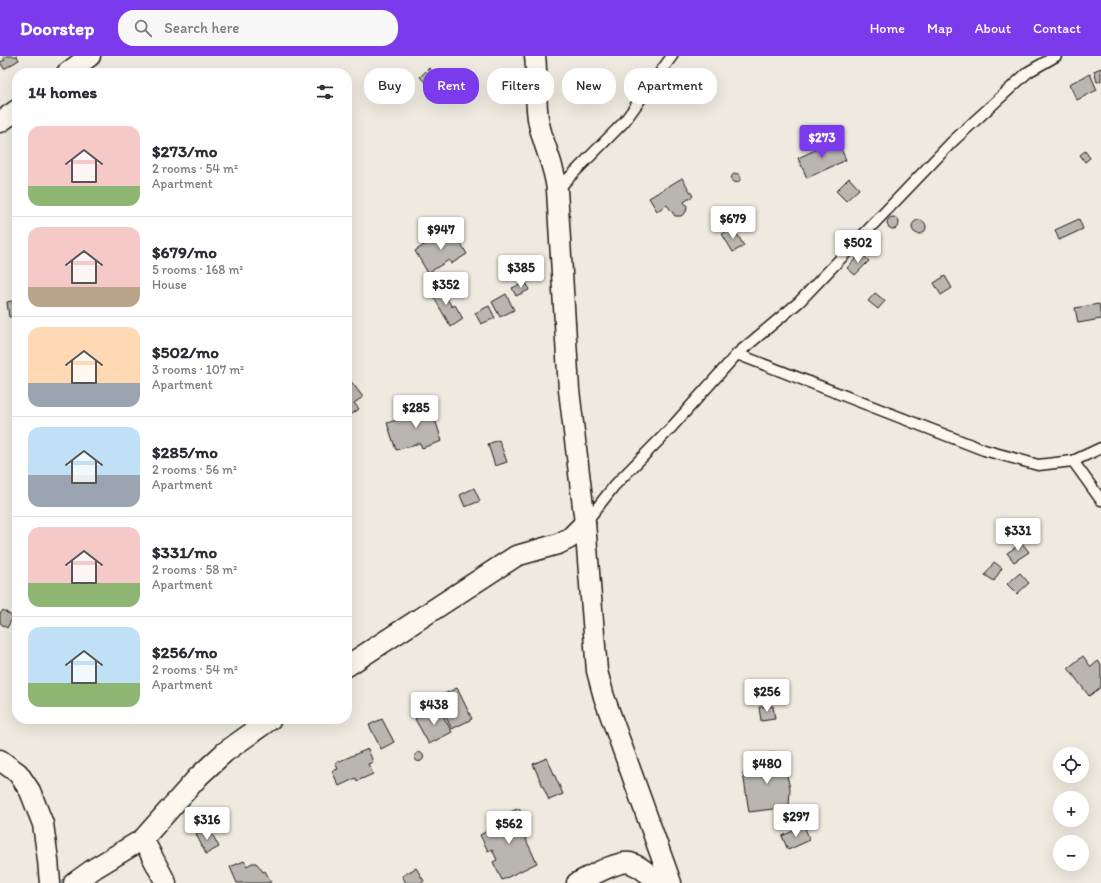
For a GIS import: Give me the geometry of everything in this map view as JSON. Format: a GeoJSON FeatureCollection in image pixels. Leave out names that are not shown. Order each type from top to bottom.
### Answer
{"type":"FeatureCollection","features":[{"type":"Feature","properties":{"kind":"street"},"geometry":{"type":"LineString","coordinates":[[74,68],[90,56]]}},
{"type":"Feature","properties":{"kind":"street"},"geometry":{"type":"LineString","coordinates":[[535,56],[537,72],[536,102],[539,125],[556,176],[569,390],[585,523],[598,671],[604,698],[671,883]]}},
{"type":"Feature","properties":{"kind":"street"},"geometry":{"type":"LineString","coordinates":[[0,122],[12,114]]}},
{"type":"Feature","properties":{"kind":"street"},"geometry":{"type":"LineString","coordinates":[[352,663],[516,556],[558,544],[570,538],[585,523]]}},
{"type":"Feature","properties":{"kind":"street"},"geometry":{"type":"LineString","coordinates":[[74,883],[95,868],[143,839],[173,804],[225,752],[264,724]]}},
{"type":"Feature","properties":{"kind":"street"},"geometry":{"type":"LineString","coordinates":[[0,760],[18,773],[30,791],[43,824],[50,883]]}},
{"type":"Feature","properties":{"kind":"street"},"geometry":{"type":"LineString","coordinates":[[143,839],[166,883]]}},
{"type":"Feature","properties":{"kind":"street"},"geometry":{"type":"LineString","coordinates":[[578,883],[608,868],[625,862],[637,866],[659,883]]}},
{"type":"Feature","properties":{"kind":"lane"},"geometry":{"type":"LineString","coordinates":[[557,190],[624,122],[672,56]]}},
{"type":"Feature","properties":{"kind":"lane"},"geometry":{"type":"LineString","coordinates":[[585,523],[614,486],[670,429],[737,354],[799,302],[952,142],[1028,72],[1056,56]]}},
{"type":"Feature","properties":{"kind":"lane"},"geometry":{"type":"LineString","coordinates":[[737,354],[984,450],[1038,465],[1073,460],[1101,448]]}},
{"type":"Feature","properties":{"kind":"lane"},"geometry":{"type":"LineString","coordinates":[[1073,460],[1101,500]]}},
{"type":"Feature","properties":{"kind":"building"},"geometry":{"type":"Polygon","coordinates":[[[17,56],[19,60],[4,69],[0,62],[5,60],[3,57],[17,56]]]}},
{"type":"Feature","properties":{"kind":"building"},"geometry":{"type":"Polygon","coordinates":[[[1101,68],[1101,81],[1097,82],[1094,71],[1101,68]]]}},
{"type":"Feature","properties":{"kind":"building"},"geometry":{"type":"Polygon","coordinates":[[[1090,74],[1097,90],[1077,100],[1069,84],[1090,74]]]}},
{"type":"Feature","properties":{"kind":"building"},"geometry":{"type":"Polygon","coordinates":[[[837,140],[846,160],[807,178],[798,158],[837,140]]]}},
{"type":"Feature","properties":{"kind":"building"},"geometry":{"type":"Polygon","coordinates":[[[1085,151],[1090,158],[1085,162],[1080,155],[1085,151]]]}},
{"type":"Feature","properties":{"kind":"building"},"geometry":{"type":"Polygon","coordinates":[[[736,173],[741,178],[736,183],[731,178],[736,173]]]}},
{"type":"Feature","properties":{"kind":"building"},"geometry":{"type":"Polygon","coordinates":[[[682,178],[693,196],[684,202],[687,206],[686,212],[681,216],[675,216],[667,205],[657,211],[649,198],[682,178]]]}},
{"type":"Feature","properties":{"kind":"building"},"geometry":{"type":"Polygon","coordinates":[[[849,178],[859,189],[846,201],[836,191],[849,178]]]}},
{"type":"Feature","properties":{"kind":"building"},"geometry":{"type":"Polygon","coordinates":[[[891,217],[895,217],[899,223],[895,229],[891,229],[887,225],[887,221],[891,217]]]}},
{"type":"Feature","properties":{"kind":"building"},"geometry":{"type":"Polygon","coordinates":[[[1079,219],[1083,229],[1059,240],[1055,230],[1079,219]]]}},
{"type":"Feature","properties":{"kind":"building"},"geometry":{"type":"Polygon","coordinates":[[[916,220],[922,220],[926,224],[926,230],[922,234],[916,234],[912,230],[912,224],[916,220]]]}},
{"type":"Feature","properties":{"kind":"building"},"geometry":{"type":"Polygon","coordinates":[[[451,227],[467,254],[451,264],[449,260],[428,273],[415,251],[451,227]]]}},
{"type":"Feature","properties":{"kind":"building"},"geometry":{"type":"Polygon","coordinates":[[[733,227],[744,246],[733,252],[722,234],[733,227]]]}},
{"type":"Feature","properties":{"kind":"building"},"geometry":{"type":"Polygon","coordinates":[[[861,253],[869,261],[855,275],[847,268],[861,253]]]}},
{"type":"Feature","properties":{"kind":"building"},"geometry":{"type":"Polygon","coordinates":[[[945,276],[952,288],[941,295],[934,283],[945,276]]]}},
{"type":"Feature","properties":{"kind":"building"},"geometry":{"type":"Polygon","coordinates":[[[526,282],[529,290],[516,296],[512,288],[526,282]]]}},
{"type":"Feature","properties":{"kind":"building"},"geometry":{"type":"Polygon","coordinates":[[[442,284],[448,295],[446,297],[452,307],[455,305],[463,319],[451,327],[430,291],[442,284]]]}},
{"type":"Feature","properties":{"kind":"building"},"geometry":{"type":"Polygon","coordinates":[[[875,293],[885,301],[878,309],[868,301],[875,293]]]}},
{"type":"Feature","properties":{"kind":"building"},"geometry":{"type":"Polygon","coordinates":[[[506,294],[514,310],[500,317],[492,302],[506,294]]]}},
{"type":"Feature","properties":{"kind":"building"},"geometry":{"type":"Polygon","coordinates":[[[12,301],[12,317],[9,317],[7,302],[12,301]]]}},
{"type":"Feature","properties":{"kind":"building"},"geometry":{"type":"Polygon","coordinates":[[[1099,304],[1101,319],[1078,323],[1075,308],[1099,304]]]}},
{"type":"Feature","properties":{"kind":"building"},"geometry":{"type":"Polygon","coordinates":[[[489,306],[495,318],[481,324],[475,313],[489,306]]]}},
{"type":"Feature","properties":{"kind":"building"},"geometry":{"type":"Polygon","coordinates":[[[352,383],[363,397],[354,403],[359,409],[352,414],[352,383]]]}},
{"type":"Feature","properties":{"kind":"building"},"geometry":{"type":"Polygon","coordinates":[[[430,404],[442,441],[422,448],[420,443],[396,450],[387,423],[413,415],[411,411],[430,404]]]}},
{"type":"Feature","properties":{"kind":"building"},"geometry":{"type":"Polygon","coordinates":[[[499,440],[507,462],[495,466],[488,444],[499,440]]]}},
{"type":"Feature","properties":{"kind":"building"},"geometry":{"type":"Polygon","coordinates":[[[474,488],[480,501],[465,507],[460,495],[474,488]]]}},
{"type":"Feature","properties":{"kind":"building"},"geometry":{"type":"Polygon","coordinates":[[[1022,543],[1029,552],[1014,562],[1007,553],[1022,543]]]}},
{"type":"Feature","properties":{"kind":"building"},"geometry":{"type":"Polygon","coordinates":[[[994,562],[1002,568],[994,581],[985,575],[994,562]]]}},
{"type":"Feature","properties":{"kind":"building"},"geometry":{"type":"Polygon","coordinates":[[[1020,573],[1029,583],[1017,594],[1007,584],[1020,573]]]}},
{"type":"Feature","properties":{"kind":"building"},"geometry":{"type":"Polygon","coordinates":[[[3,610],[12,616],[7,628],[0,623],[0,614],[3,610]]]}},
{"type":"Feature","properties":{"kind":"building"},"geometry":{"type":"Polygon","coordinates":[[[1083,656],[1091,667],[1098,661],[1101,664],[1101,687],[1089,696],[1068,668],[1083,656]]]}},
{"type":"Feature","properties":{"kind":"building"},"geometry":{"type":"Polygon","coordinates":[[[457,688],[472,719],[452,729],[436,698],[457,688]]]}},
{"type":"Feature","properties":{"kind":"building"},"geometry":{"type":"Polygon","coordinates":[[[773,706],[775,719],[761,721],[759,707],[773,706]]]}},
{"type":"Feature","properties":{"kind":"building"},"geometry":{"type":"Polygon","coordinates":[[[438,707],[452,732],[429,744],[415,719],[438,707]]]}},
{"type":"Feature","properties":{"kind":"building"},"geometry":{"type":"Polygon","coordinates":[[[382,719],[394,742],[381,749],[369,725],[382,719]]]}},
{"type":"Feature","properties":{"kind":"building"},"geometry":{"type":"Polygon","coordinates":[[[368,749],[373,762],[368,764],[373,774],[357,781],[356,778],[339,786],[332,771],[338,769],[335,763],[368,749]]]}},
{"type":"Feature","properties":{"kind":"building"},"geometry":{"type":"Polygon","coordinates":[[[419,752],[424,757],[419,762],[414,757],[419,752]]]}},
{"type":"Feature","properties":{"kind":"building"},"geometry":{"type":"Polygon","coordinates":[[[777,752],[779,768],[785,768],[790,788],[789,807],[749,812],[743,773],[760,770],[757,755],[777,752]]]}},
{"type":"Feature","properties":{"kind":"building"},"geometry":{"type":"Polygon","coordinates":[[[547,758],[563,794],[549,800],[533,764],[547,758]]]}},
{"type":"Feature","properties":{"kind":"building"},"geometry":{"type":"Polygon","coordinates":[[[519,808],[526,824],[520,827],[537,863],[502,880],[493,862],[497,860],[492,849],[488,851],[480,835],[491,829],[490,822],[519,808]]]}},
{"type":"Feature","properties":{"kind":"building"},"geometry":{"type":"Polygon","coordinates":[[[804,826],[810,840],[788,850],[782,836],[804,826]]]}},
{"type":"Feature","properties":{"kind":"building"},"geometry":{"type":"Polygon","coordinates":[[[209,828],[219,847],[206,854],[196,834],[209,828]]]}},
{"type":"Feature","properties":{"kind":"building"},"geometry":{"type":"Polygon","coordinates":[[[244,861],[247,866],[252,863],[256,863],[263,872],[265,871],[271,882],[237,883],[230,867],[244,861]]]}},
{"type":"Feature","properties":{"kind":"building"},"geometry":{"type":"Polygon","coordinates":[[[416,868],[424,881],[421,883],[406,883],[402,876],[416,868]]]}}]}
